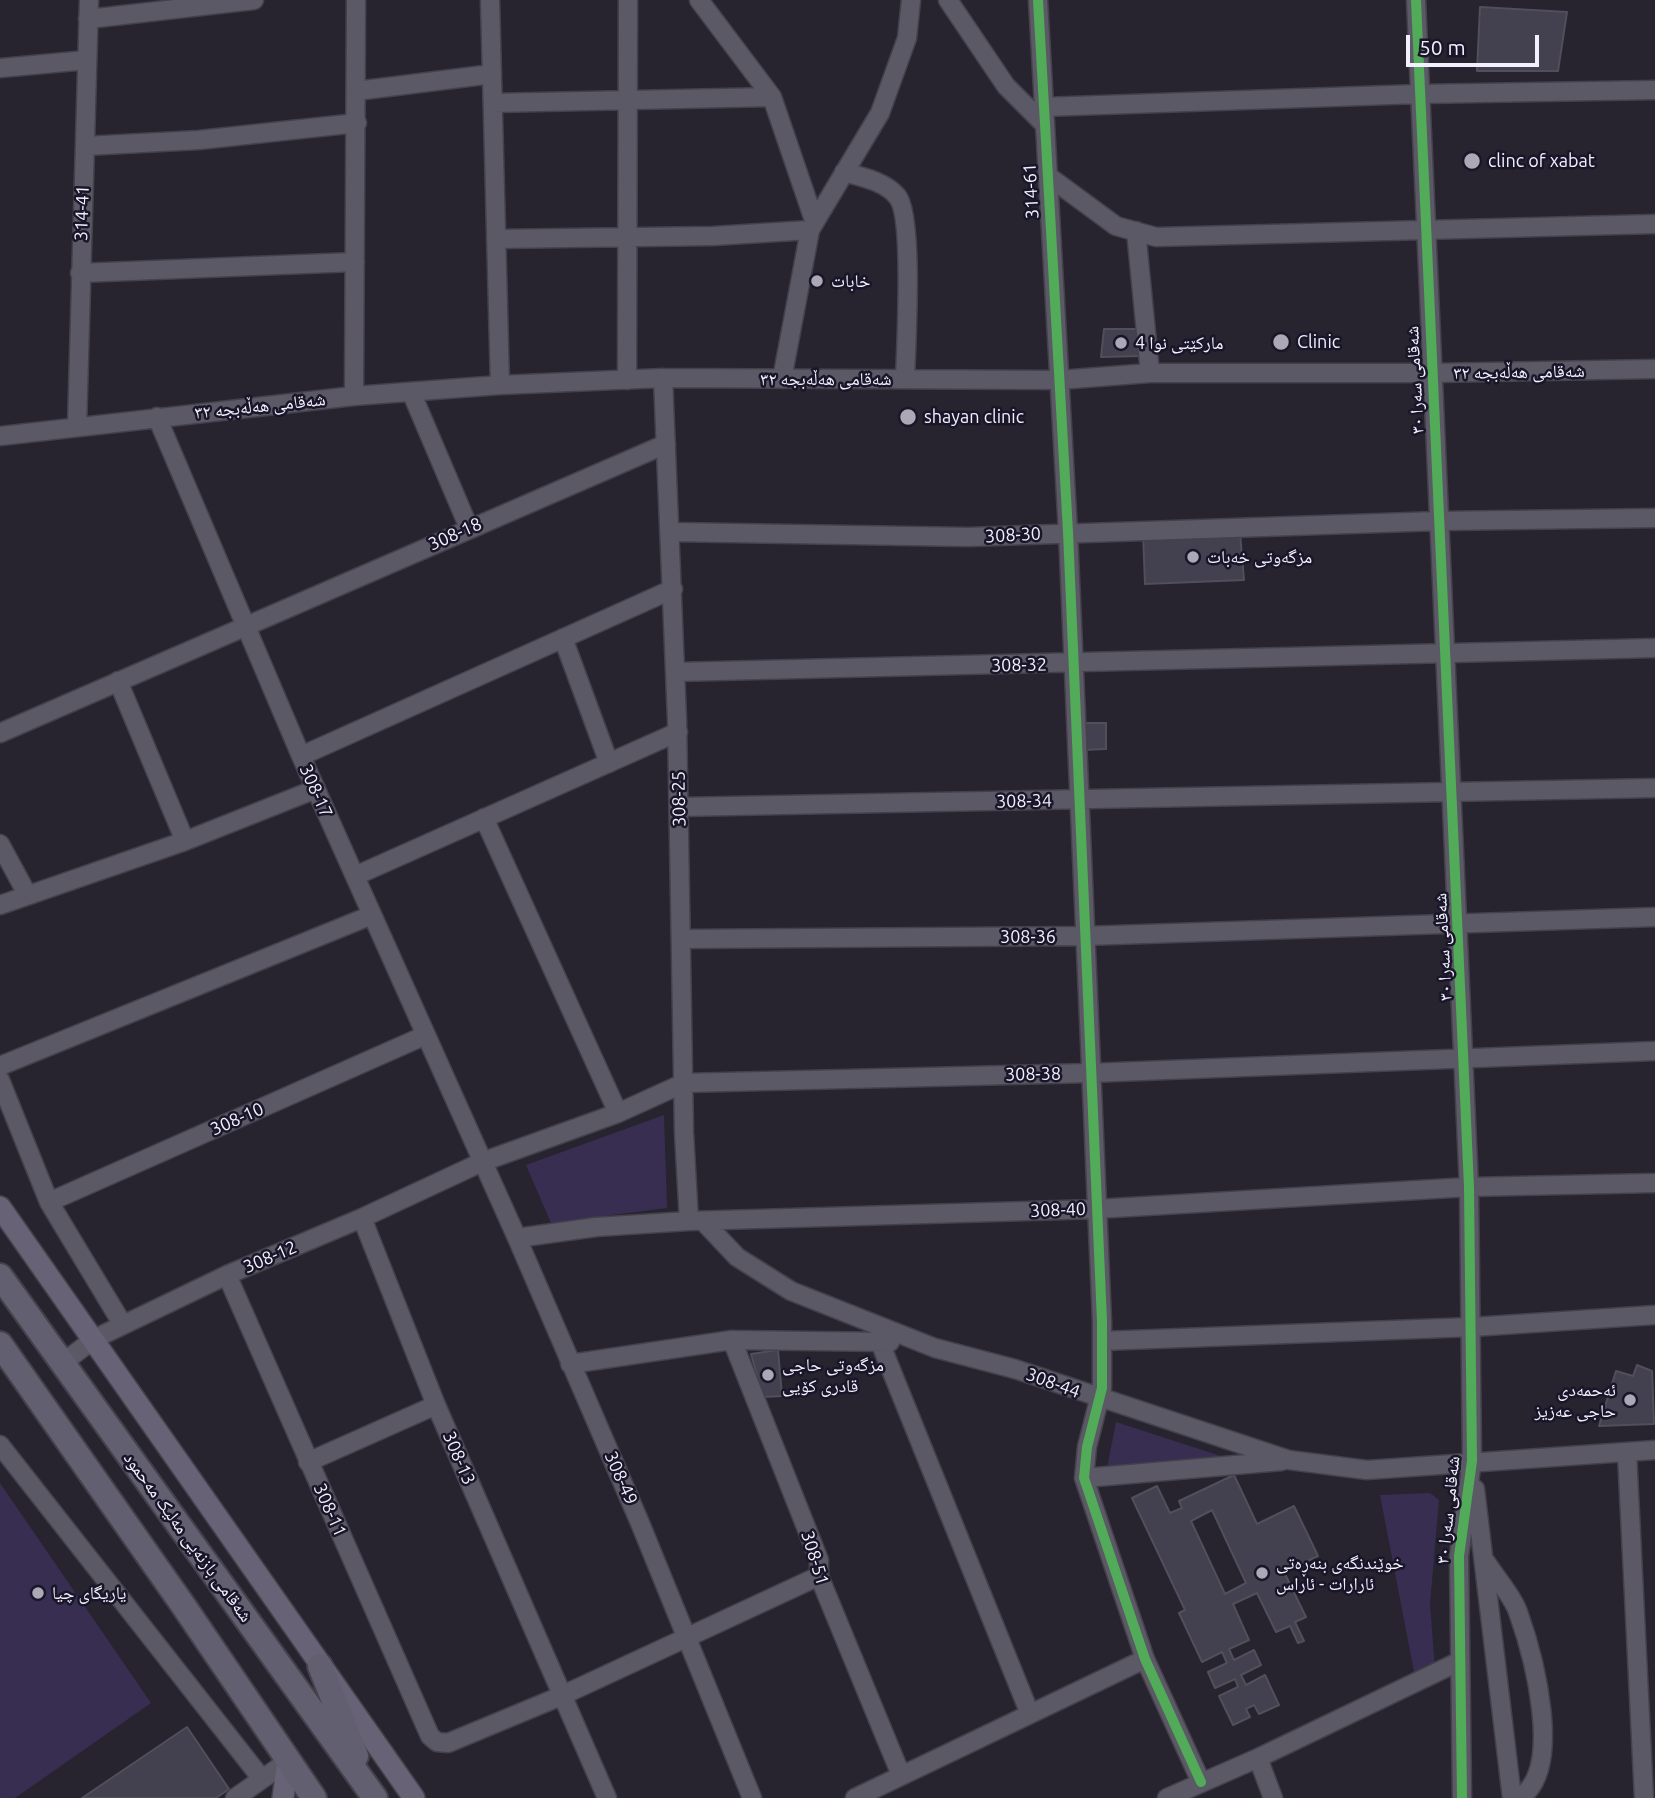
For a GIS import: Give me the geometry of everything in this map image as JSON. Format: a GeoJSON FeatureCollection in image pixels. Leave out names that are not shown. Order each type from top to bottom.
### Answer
{"type":"FeatureCollection","features":[{"type":"Feature","properties":{"kind":"highway","name":"شەقامی بازنەیی مەلیک مەحمود"},"geometry":{"type":"LineString","coordinates":[[0,1276],[373,1795]]}},
{"type":"Feature","properties":{"kind":"highway"},"geometry":{"type":"LineString","coordinates":[[0,1344],[314,1798]]}},
{"type":"Feature","properties":{"kind":"highway"},"geometry":{"type":"LineString","coordinates":[[320,1665],[373,1795]]}},
{"type":"Feature","properties":{"kind":"main road"},"geometry":{"type":"LineString","coordinates":[[0,1207],[414,1798]]}},
{"type":"Feature","properties":{"kind":"main road"},"geometry":{"type":"LineString","coordinates":[[283,1798],[288,1761]]}},
{"type":"Feature","properties":{"kind":"street","name":"314-41"},"geometry":{"type":"LineString","coordinates":[[77,427],[89,0]]}},
{"type":"Feature","properties":{"kind":"street"},"geometry":{"type":"LineString","coordinates":[[88,19],[254,0]]}},
{"type":"Feature","properties":{"kind":"street"},"geometry":{"type":"LineString","coordinates":[[354,396],[356,0]]}},
{"type":"Feature","properties":{"kind":"street"},"geometry":{"type":"LineString","coordinates":[[490,0],[500,384]]}},
{"type":"Feature","properties":{"kind":"street"},"geometry":{"type":"LineString","coordinates":[[627,380],[628,0]]}},
{"type":"Feature","properties":{"kind":"street"},"geometry":{"type":"LineString","coordinates":[[699,0],[772,97],[812,225]]}},
{"type":"Feature","properties":{"kind":"street"},"geometry":{"type":"LineString","coordinates":[[782,379],[812,225],[880,113],[907,38],[911,0]]}},
{"type":"Feature","properties":{"kind":"street"},"geometry":{"type":"LineString","coordinates":[[948,0],[1006,86],[1045,125]]}},
{"type":"Feature","properties":{"kind":"street","name":"314-61"},"geometry":{"type":"LineString","coordinates":[[1038,0],[1068,532],[1077,800],[1102,1341],[1100,1399],[1087,1447],[1084,1478]]}},
{"type":"Feature","properties":{"kind":"street","name":"شەقامی سەرا ٣٠"},"geometry":{"type":"LineString","coordinates":[[1416,0],[1466,1056],[1472,1461],[1458,1556],[1462,1798]]}},
{"type":"Feature","properties":{"kind":"street"},"geometry":{"type":"LineString","coordinates":[[0,68],[87,60]]}},
{"type":"Feature","properties":{"kind":"street"},"geometry":{"type":"LineString","coordinates":[[356,91],[492,74]]}},
{"type":"Feature","properties":{"kind":"street"},"geometry":{"type":"LineString","coordinates":[[1043,107],[1419,94],[1655,90]]}},
{"type":"Feature","properties":{"kind":"street"},"geometry":{"type":"LineString","coordinates":[[493,103],[772,97]]}},
{"type":"Feature","properties":{"kind":"street"},"geometry":{"type":"LineString","coordinates":[[85,146],[199,140],[357,123]]}},
{"type":"Feature","properties":{"kind":"street"},"geometry":{"type":"LineString","coordinates":[[844,172],[884,185],[900,198],[905,218],[907,284],[905,379]]}},
{"type":"Feature","properties":{"kind":"street"},"geometry":{"type":"LineString","coordinates":[[1048,176],[1116,226],[1156,237],[1655,224]]}},
{"type":"Feature","properties":{"kind":"street"},"geometry":{"type":"LineString","coordinates":[[496,239],[628,238],[812,225]]}},
{"type":"Feature","properties":{"kind":"street"},"geometry":{"type":"LineString","coordinates":[[1136,232],[1150,373]]}},
{"type":"Feature","properties":{"kind":"street"},"geometry":{"type":"LineString","coordinates":[[80,273],[355,261]]}},
{"type":"Feature","properties":{"kind":"street","name":"شەقامی هەڵەبجە ٣٢"},"geometry":{"type":"LineString","coordinates":[[0,436],[354,396],[412,394],[500,384],[663,378],[1059,380],[1150,373],[1432,373],[1655,369]]}},
{"type":"Feature","properties":{"kind":"street","name":"308-25"},"geometry":{"type":"LineString","coordinates":[[663,378],[678,732],[684,1083],[697,1221]]}},
{"type":"Feature","properties":{"kind":"street"},"geometry":{"type":"LineString","coordinates":[[412,394],[469,528]]}},
{"type":"Feature","properties":{"kind":"street","name":"308-17"},"geometry":{"type":"LineString","coordinates":[[157,417],[301,756],[482,1162]]}},
{"type":"Feature","properties":{"kind":"street","name":"308-18"},"geometry":{"type":"LineString","coordinates":[[0,733],[666,444]]}},
{"type":"Feature","properties":{"kind":"street","name":"308-30"},"geometry":{"type":"LineString","coordinates":[[671,532],[968,537],[1439,521],[1655,518]]}},
{"type":"Feature","properties":{"kind":"street"},"geometry":{"type":"LineString","coordinates":[[301,756],[673,589]]}},
{"type":"Feature","properties":{"kind":"street"},"geometry":{"type":"LineString","coordinates":[[563,638],[609,763]]}},
{"type":"Feature","properties":{"kind":"street","name":"308-32"},"geometry":{"type":"LineString","coordinates":[[676,672],[1655,648]]}},
{"type":"Feature","properties":{"kind":"street"},"geometry":{"type":"LineString","coordinates":[[118,681],[184,841]]}},
{"type":"Feature","properties":{"kind":"street"},"geometry":{"type":"LineString","coordinates":[[355,876],[678,732]]}},
{"type":"Feature","properties":{"kind":"street","name":"308-34"},"geometry":{"type":"LineString","coordinates":[[679,807],[1655,788]]}},
{"type":"Feature","properties":{"kind":"street"},"geometry":{"type":"LineString","coordinates":[[0,905],[184,841],[316,789]]}},
{"type":"Feature","properties":{"kind":"street"},"geometry":{"type":"LineString","coordinates":[[484,818],[618,1113]]}},
{"type":"Feature","properties":{"kind":"street"},"geometry":{"type":"LineString","coordinates":[[0,844],[27,894]]}},
{"type":"Feature","properties":{"kind":"street"},"geometry":{"type":"LineString","coordinates":[[0,1066],[372,915]]}},
{"type":"Feature","properties":{"kind":"street","name":"308-36"},"geometry":{"type":"LineString","coordinates":[[681,939],[1084,936],[1655,917]]}},
{"type":"Feature","properties":{"kind":"street","name":"308-10"},"geometry":{"type":"LineString","coordinates":[[49,1202],[426,1035]]}},
{"type":"Feature","properties":{"kind":"street","name":"308-38"},"geometry":{"type":"LineString","coordinates":[[684,1083],[1090,1073],[1466,1056],[1655,1051]]}},
{"type":"Feature","properties":{"kind":"street"},"geometry":{"type":"LineString","coordinates":[[0,1080],[49,1202],[123,1325]]}},
{"type":"Feature","properties":{"kind":"street","name":"308-12"},"geometry":{"type":"LineString","coordinates":[[64,1362],[94,1339],[227,1275],[362,1218],[482,1162],[618,1113],[684,1083]]}},
{"type":"Feature","properties":{"kind":"street","name":"308-49"},"geometry":{"type":"LineString","coordinates":[[482,1162],[687,1635],[752,1798]]}},
{"type":"Feature","properties":{"kind":"street","name":"308-40"},"geometry":{"type":"LineString","coordinates":[[517,1238],[596,1227],[697,1221],[1096,1209],[1469,1187],[1655,1184]]}},
{"type":"Feature","properties":{"kind":"street","name":"308-13"},"geometry":{"type":"LineString","coordinates":[[362,1218],[436,1405],[607,1798]]}},
{"type":"Feature","properties":{"kind":"street","name":"308-44"},"geometry":{"type":"LineString","coordinates":[[697,1221],[737,1256],[791,1291],[935,1348],[1015,1369],[1289,1460],[1367,1470],[1655,1450]]}},
{"type":"Feature","properties":{"kind":"street","name":"308-11"},"geometry":{"type":"LineString","coordinates":[[227,1275],[429,1737],[448,1744],[561,1696]]}},
{"type":"Feature","properties":{"kind":"street"},"geometry":{"type":"LineString","coordinates":[[1102,1341],[1472,1327],[1655,1315]]}},
{"type":"Feature","properties":{"kind":"street"},"geometry":{"type":"LineString","coordinates":[[570,1363],[732,1340],[879,1340],[935,1348]]}},
{"type":"Feature","properties":{"kind":"street","name":"308-51"},"geometry":{"type":"LineString","coordinates":[[732,1340],[819,1560],[819,1576],[901,1775]]}},
{"type":"Feature","properties":{"kind":"street"},"geometry":{"type":"LineString","coordinates":[[879,1340],[1030,1714]]}},
{"type":"Feature","properties":{"kind":"street"},"geometry":{"type":"LineString","coordinates":[[308,1462],[436,1405]]}},
{"type":"Feature","properties":{"kind":"street"},"geometry":{"type":"LineString","coordinates":[[0,1445],[262,1779]]}},
{"type":"Feature","properties":{"kind":"street"},"geometry":{"type":"LineString","coordinates":[[1627,1453],[1644,1798]]}},
{"type":"Feature","properties":{"kind":"street"},"geometry":{"type":"LineString","coordinates":[[1201,1782],[1145,1659],[1084,1478],[1289,1460]]}},
{"type":"Feature","properties":{"kind":"street"},"geometry":{"type":"LineString","coordinates":[[1472,1461],[1512,1798]]}},
{"type":"Feature","properties":{"kind":"street"},"geometry":{"type":"LineString","coordinates":[[1482,1556],[1518,1611],[1540,1696],[1542,1738],[1537,1779],[1530,1792],[1519,1798]]}},
{"type":"Feature","properties":{"kind":"street"},"geometry":{"type":"LineString","coordinates":[[561,1696],[687,1635],[819,1576]]}},
{"type":"Feature","properties":{"kind":"street"},"geometry":{"type":"LineString","coordinates":[[855,1798],[1145,1659]]}},
{"type":"Feature","properties":{"kind":"street"},"geometry":{"type":"LineString","coordinates":[[1167,1798],[1258,1758],[1458,1662]]}},
{"type":"Feature","properties":{"kind":"street"},"geometry":{"type":"LineString","coordinates":[[1258,1758],[1273,1798]]}},
{"type":"Feature","properties":{"kind":"street"},"geometry":{"type":"LineString","coordinates":[[235,1798],[288,1761]]}},
{"type":"Feature","properties":{"kind":"shaded area"},"geometry":{"type":"Polygon","coordinates":[[[664,1115],[667,1208],[551,1223],[526,1165],[664,1115]]]}},
{"type":"Feature","properties":{"kind":"shaded area"},"geometry":{"type":"Polygon","coordinates":[[[1116,1422],[1230,1459],[1106,1473],[1116,1422]]]}},
{"type":"Feature","properties":{"kind":"shaded area","name":"یاریگای چیا"},"geometry":{"type":"Polygon","coordinates":[[[0,1483],[151,1703],[15,1798],[0,1798],[0,1483]]]}},
{"type":"Feature","properties":{"kind":"shaded area"},"geometry":{"type":"Polygon","coordinates":[[[1430,1493],[1439,1500],[1430,1604],[1435,1668],[1415,1677],[1380,1495],[1430,1493]]]}},
{"type":"Feature","properties":{"kind":"building"},"geometry":{"type":"Polygon","coordinates":[[[1480,7],[1567,12],[1558,71],[1477,71],[1480,7]]]}},
{"type":"Feature","properties":{"kind":"building","name":"مارکێتی نوا 4"},"geometry":{"type":"Polygon","coordinates":[[[1104,329],[1140,329],[1141,356],[1101,357],[1104,329]]]}},
{"type":"Feature","properties":{"kind":"building","name":"مزگەوتی خەبات"},"geometry":{"type":"Polygon","coordinates":[[[1143,533],[1240,533],[1244,580],[1145,584],[1143,533]]]}},
{"type":"Feature","properties":{"kind":"building"},"geometry":{"type":"Polygon","coordinates":[[[1081,723],[1106,723],[1106,749],[1081,750],[1081,723]]]}},
{"type":"Feature","properties":{"kind":"building","name":"مزگەوتی حاجی قادری کۆیی"},"geometry":{"type":"Polygon","coordinates":[[[778,1350],[782,1396],[763,1397],[751,1354],[778,1350]]]}},
{"type":"Feature","properties":{"kind":"building","name":"ئەحمەدی حاجی عەزیز"},"geometry":{"type":"Polygon","coordinates":[[[1637,1365],[1652,1371],[1654,1424],[1599,1426],[1616,1371],[1633,1376],[1637,1365]]]}},
{"type":"Feature","properties":{"kind":"building"},"geometry":{"type":"Polygon","coordinates":[[[1234,1475],[1257,1524],[1294,1506],[1318,1556],[1284,1572],[1306,1617],[1295,1622],[1304,1641],[1298,1643],[1290,1626],[1276,1632],[1257,1593],[1233,1604],[1249,1640],[1229,1649],[1234,1660],[1254,1650],[1261,1665],[1241,1675],[1246,1685],[1265,1675],[1279,1705],[1259,1714],[1254,1705],[1246,1709],[1250,1717],[1233,1725],[1219,1696],[1238,1687],[1235,1679],[1215,1688],[1208,1672],[1227,1663],[1222,1652],[1202,1662],[1179,1613],[1185,1610],[1132,1498],[1157,1486],[1170,1513],[1182,1508],[1179,1501],[1234,1475]],[[1212,1510],[1191,1521],[1225,1594],[1246,1583],[1212,1510]]]}},
{"type":"Feature","properties":{"kind":"building"},"geometry":{"type":"Polygon","coordinates":[[[187,1727],[229,1789],[216,1798],[82,1798],[187,1727]]]}},
{"type":"Feature","properties":{"kind":"cycle path"},"geometry":{"type":"LineString","coordinates":[[1038,0],[1068,532],[1102,1321],[1102,1388],[1087,1447],[1084,1478],[1145,1659],[1201,1782]]}},
{"type":"Feature","properties":{"kind":"cycle path"},"geometry":{"type":"LineString","coordinates":[[1416,0],[1469,1187],[1472,1461],[1459,1556],[1462,1798]]}},
{"type":"Feature","properties":{"kind":"place","name":"clinc of xabat"},"geometry":{"type":"Point","coordinates":[1472,161]}},
{"type":"Feature","properties":{"kind":"place","name":"خابات"},"geometry":{"type":"Point","coordinates":[817,281]}},
{"type":"Feature","properties":{"kind":"place","name":"Clinic"},"geometry":{"type":"Point","coordinates":[1281,342]}},
{"type":"Feature","properties":{"kind":"place","name":"مارکێتی نوا 4"},"geometry":{"type":"Point","coordinates":[1121,343]}},
{"type":"Feature","properties":{"kind":"place","name":"shayan clinic"},"geometry":{"type":"Point","coordinates":[908,417]}},
{"type":"Feature","properties":{"kind":"place","name":"مزگەوتی خەبات"},"geometry":{"type":"Point","coordinates":[1193,557]}},
{"type":"Feature","properties":{"kind":"place","name":"مزگەوتی حاجی قادری کۆیی"},"geometry":{"type":"Point","coordinates":[768,1375]}},
{"type":"Feature","properties":{"kind":"place","name":"ئەحمەدی حاجی عەزیز"},"geometry":{"type":"Point","coordinates":[1630,1400]}},
{"type":"Feature","properties":{"kind":"place","name":"خوێندنگەی بنەڕەتی ئارارات - ئاراس"},"geometry":{"type":"Point","coordinates":[1262,1573]}},
{"type":"Feature","properties":{"kind":"place","name":"یاریگای چیا"},"geometry":{"type":"Point","coordinates":[38,1593]}}]}
